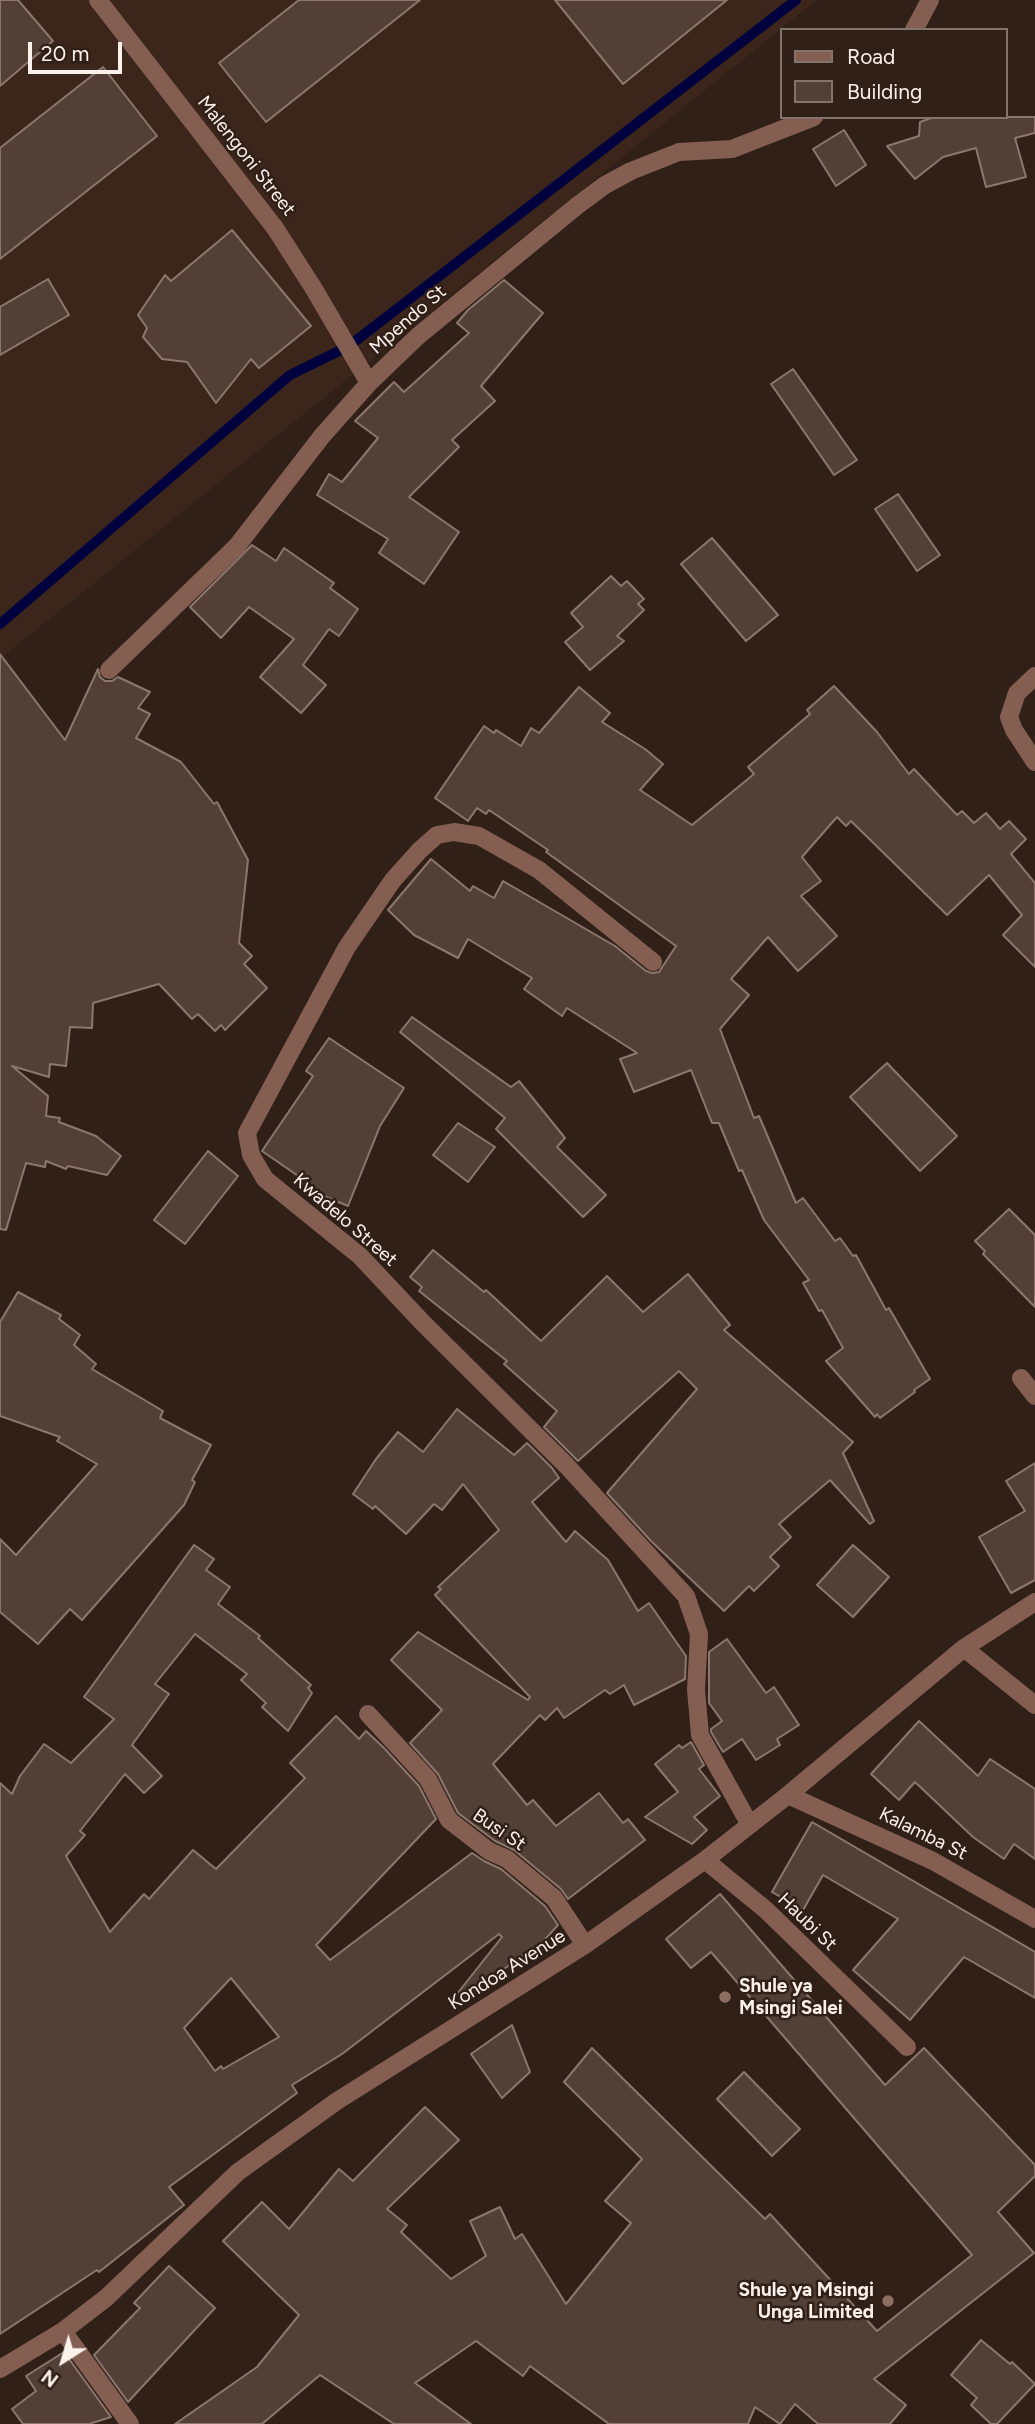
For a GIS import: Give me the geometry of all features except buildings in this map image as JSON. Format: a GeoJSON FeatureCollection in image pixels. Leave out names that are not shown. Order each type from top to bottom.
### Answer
{"type":"FeatureCollection","features":[{"type":"Feature","properties":{"kind":"street","name":"Malengoni Street"},"geometry":{"type":"LineString","coordinates":[[98,0],[275,228],[369,383]]}},
{"type":"Feature","properties":{"kind":"street"},"geometry":{"type":"LineString","coordinates":[[915,28],[930,0]]}},
{"type":"Feature","properties":{"kind":"street","name":"Mpendo St"},"geometry":{"type":"LineString","coordinates":[[109,670],[237,545],[322,436],[369,383],[418,336],[605,184],[678,152],[732,149],[809,119]]}},
{"type":"Feature","properties":{"kind":"street"},"geometry":{"type":"LineString","coordinates":[[1035,676],[1017,693],[1009,717],[1014,730],[1035,762]]}},
{"type":"Feature","properties":{"kind":"street","name":"Kwadelo Street"},"geometry":{"type":"LineString","coordinates":[[653,961],[539,870],[479,836],[454,832],[437,835],[420,849],[393,880],[346,947],[247,1133],[251,1155],[265,1179],[360,1256],[566,1465],[686,1596],[699,1634],[696,1690],[700,1735],[750,1825]]}},
{"type":"Feature","properties":{"kind":"street"},"geometry":{"type":"LineString","coordinates":[[1021,1378],[1035,1396]]}},
{"type":"Feature","properties":{"kind":"street","name":"Kondoa Avenue"},"geometry":{"type":"LineString","coordinates":[[0,2369],[63,2331],[112,2293],[238,2172],[337,2101],[585,1945],[705,1860],[788,1795],[964,1648],[1035,1602]]}},
{"type":"Feature","properties":{"kind":"street"},"geometry":{"type":"LineString","coordinates":[[964,1648],[1035,1705]]}},
{"type":"Feature","properties":{"kind":"street","name":"Busi St"},"geometry":{"type":"LineString","coordinates":[[368,1714],[428,1779],[449,1820],[489,1851],[507,1859],[554,1898],[585,1945]]}},
{"type":"Feature","properties":{"kind":"street","name":"Kalamba St"},"geometry":{"type":"LineString","coordinates":[[788,1795],[933,1861],[1035,1919]]}},
{"type":"Feature","properties":{"kind":"street","name":"Haubi St"},"geometry":{"type":"LineString","coordinates":[[705,1860],[766,1910],[907,2047]]}},
{"type":"Feature","properties":{"kind":"street"},"geometry":{"type":"LineString","coordinates":[[63,2331],[130,2424]]}},
{"type":"Feature","properties":{"kind":"shaded area"},"geometry":{"type":"Polygon","coordinates":[[[0,0],[817,0],[780,28],[0,659],[0,0]]]}},
{"type":"Feature","properties":{"kind":"waterway"},"geometry":{"type":"LineString","coordinates":[[0,624],[290,375],[349,346],[796,0]]}},
{"type":"Feature","properties":{"kind":"place","name":"Shule ya Msingi Salei"},"geometry":{"type":"Point","coordinates":[725,1997]}},
{"type":"Feature","properties":{"kind":"place","name":"Shule ya Msingi Unga Limited"},"geometry":{"type":"Point","coordinates":[888,2301]}}]}
